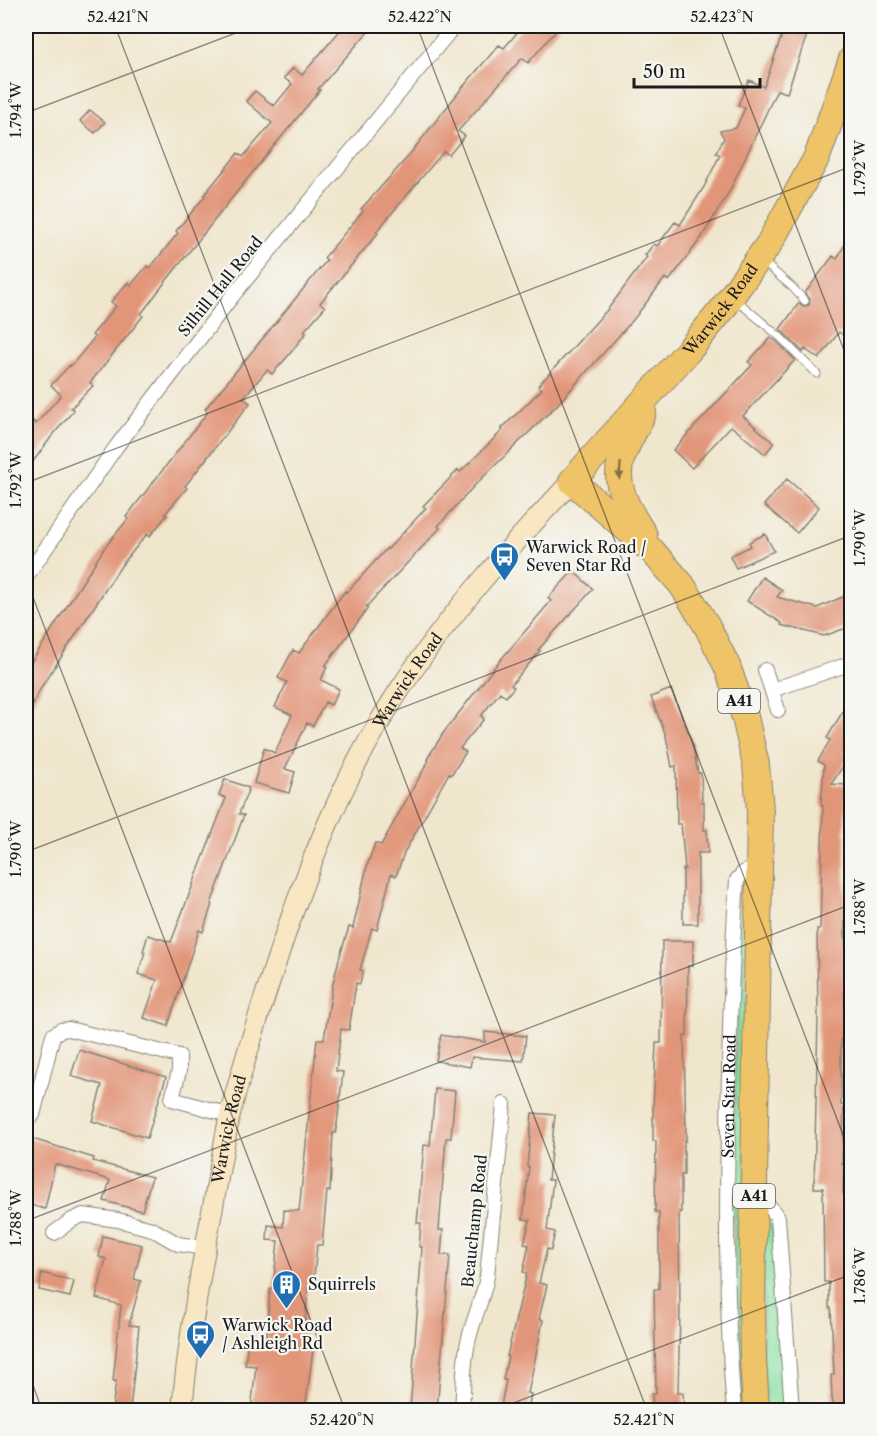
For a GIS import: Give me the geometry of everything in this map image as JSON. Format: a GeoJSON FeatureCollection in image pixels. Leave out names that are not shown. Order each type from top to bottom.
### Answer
{"type":"FeatureCollection","features":[{"type":"Feature","properties":{"kind":"highway","name":"Warwick Road"},"geometry":{"type":"LineString","coordinates":[[572,481],[689,350],[770,244],[817,157],[852,59]]}},
{"type":"Feature","properties":{"kind":"highway","name":"Seven Star Road"},"geometry":{"type":"LineString","coordinates":[[648,397],[639,423],[621,458],[618,475],[628,509],[653,552]]}},
{"type":"Feature","properties":{"kind":"highway","name":"Seven Star Road"},"geometry":{"type":"LineString","coordinates":[[572,481],[653,552],[682,585],[707,626],[731,676],[745,717],[756,765],[760,810],[754,1195],[753,1359],[756,1410]]}},
{"type":"Feature","properties":{"kind":"main road","name":"Warwick Road"},"geometry":{"type":"LineString","coordinates":[[182,1410],[205,1248],[230,1115],[261,1007],[297,897],[319,843],[366,744],[426,651],[510,549],[572,481]]}},
{"type":"Feature","properties":{"kind":"street","name":"Silhill Hall Road"},"geometry":{"type":"LineString","coordinates":[[26,577],[116,447],[230,299],[454,26]]}},
{"type":"Feature","properties":{"kind":"street"},"geometry":{"type":"LineString","coordinates":[[772,690],[852,663]]}},
{"type":"Feature","properties":{"kind":"street"},"geometry":{"type":"LineString","coordinates":[[765,670],[778,710]]}},
{"type":"Feature","properties":{"kind":"street","name":"Seven Star Road"},"geometry":{"type":"LineString","coordinates":[[734,1410],[729,1357],[727,1256],[733,944],[737,880],[743,873],[759,866]]}},
{"type":"Feature","properties":{"kind":"street"},"geometry":{"type":"LineString","coordinates":[[33,1115],[53,1035],[61,1030],[69,1029],[179,1056],[179,1071],[172,1099],[230,1115]]}},
{"type":"Feature","properties":{"kind":"street","name":"Beauchamp Road"},"geometry":{"type":"LineString","coordinates":[[462,1410],[467,1349],[487,1276],[504,1104]]}},
{"type":"Feature","properties":{"kind":"street"},"geometry":{"type":"LineString","coordinates":[[754,1195],[771,1208],[778,1218],[792,1410]]}},
{"type":"Feature","properties":{"kind":"street"},"geometry":{"type":"LineString","coordinates":[[54,1233],[83,1215],[118,1220],[152,1229],[178,1244],[205,1248]]}},
{"type":"Feature","properties":{"kind":"lane"},"geometry":{"type":"LineString","coordinates":[[759,259],[805,301]]}},
{"type":"Feature","properties":{"kind":"lane"},"geometry":{"type":"LineString","coordinates":[[731,297],[780,337],[818,374]]}},
{"type":"Feature","properties":{"kind":"green space"},"geometry":{"type":"Polygon","coordinates":[[[746,887],[745,1410],[738,1410],[733,1196],[737,951],[744,888],[746,887]]]}},
{"type":"Feature","properties":{"kind":"green space"},"geometry":{"type":"Polygon","coordinates":[[[767,1221],[773,1228],[788,1410],[766,1410],[762,1353],[764,1222],[767,1221]]]}},
{"type":"Feature","properties":{"kind":"building"},"geometry":{"type":"Polygon","coordinates":[[[344,26],[359,26],[367,33],[318,89],[320,90],[166,281],[141,314],[143,316],[90,383],[93,386],[71,408],[74,410],[26,471],[26,431],[33,421],[36,424],[61,395],[51,385],[71,366],[95,337],[92,335],[116,306],[111,302],[128,282],[131,285],[147,266],[150,268],[178,233],[176,231],[238,153],[243,157],[272,123],[246,101],[255,91],[274,106],[292,84],[284,78],[293,68],[302,75],[344,26]]]}},
{"type":"Feature","properties":{"kind":"building"},"geometry":{"type":"Polygon","coordinates":[[[523,26],[560,26],[528,63],[522,58],[458,131],[465,136],[449,155],[444,151],[376,232],[378,233],[320,303],[325,307],[304,331],[306,333],[288,356],[272,374],[267,370],[243,398],[250,403],[185,486],[187,488],[165,514],[167,515],[149,537],[147,534],[121,566],[42,686],[26,718],[26,670],[105,547],[128,519],[126,517],[208,412],[205,409],[327,260],[324,258],[363,211],[361,209],[406,159],[499,45],[504,48],[523,26]]]}},
{"type":"Feature","properties":{"kind":"building"},"geometry":{"type":"Polygon","coordinates":[[[785,26],[810,26],[787,93],[777,90],[729,192],[702,237],[669,281],[665,278],[633,320],[556,406],[474,486],[438,526],[440,528],[366,607],[368,608],[325,666],[327,667],[321,680],[339,689],[331,705],[325,702],[313,726],[307,723],[285,769],[295,772],[289,793],[254,783],[264,748],[275,753],[292,715],[275,707],[287,682],[278,678],[293,650],[299,653],[345,591],[347,592],[426,508],[423,506],[458,470],[460,472],[503,430],[501,429],[542,389],[538,386],[608,309],[654,244],[657,246],[675,222],[680,225],[704,187],[720,155],[716,153],[724,138],[720,131],[736,128],[745,108],[738,105],[749,80],[764,87],[785,26]]]}},
{"type":"Feature","properties":{"kind":"building"},"geometry":{"type":"Polygon","coordinates":[[[90,110],[105,122],[95,133],[80,121],[90,110]]]}},
{"type":"Feature","properties":{"kind":"building"},"geometry":{"type":"Polygon","coordinates":[[[852,231],[852,341],[839,332],[819,359],[805,349],[803,352],[780,329],[799,303],[804,306],[809,305],[810,299],[805,293],[833,256],[837,259],[852,231]]]}},
{"type":"Feature","properties":{"kind":"building"},"geometry":{"type":"Polygon","coordinates":[[[770,338],[795,360],[743,416],[774,443],[765,454],[731,426],[692,468],[673,450],[752,365],[748,362],[770,338]]]}},
{"type":"Feature","properties":{"kind":"building"},"geometry":{"type":"Polygon","coordinates":[[[787,479],[819,507],[797,533],[764,505],[787,479]]]}},
{"type":"Feature","properties":{"kind":"building"},"geometry":{"type":"Polygon","coordinates":[[[765,534],[774,551],[736,568],[730,556],[751,546],[749,542],[765,534]]]}},
{"type":"Feature","properties":{"kind":"building"},"geometry":{"type":"Polygon","coordinates":[[[573,571],[593,589],[538,650],[540,651],[511,685],[514,687],[506,697],[500,692],[481,716],[484,719],[460,748],[466,752],[451,775],[449,773],[404,853],[396,876],[391,874],[377,930],[372,928],[360,970],[363,971],[360,984],[356,983],[349,1030],[341,1029],[336,1071],[343,1072],[336,1133],[333,1133],[330,1191],[327,1191],[322,1245],[317,1245],[313,1288],[308,1287],[303,1348],[313,1350],[305,1410],[251,1410],[256,1366],[245,1365],[248,1342],[266,1344],[270,1289],[273,1289],[278,1241],[267,1240],[268,1225],[283,1227],[284,1210],[299,1211],[317,1039],[324,1039],[339,959],[349,927],[353,928],[367,866],[375,843],[381,845],[444,732],[497,664],[551,601],[548,598],[573,571]]]}},
{"type":"Feature","properties":{"kind":"building"},"geometry":{"type":"Polygon","coordinates":[[[762,577],[782,590],[777,597],[817,608],[852,593],[852,626],[824,636],[781,625],[782,623],[747,601],[762,577]]]}},
{"type":"Feature","properties":{"kind":"building"},"geometry":{"type":"Polygon","coordinates":[[[671,689],[692,742],[698,773],[701,773],[704,830],[707,830],[708,853],[698,853],[698,924],[683,924],[683,869],[685,869],[681,824],[677,824],[676,766],[672,767],[666,736],[651,697],[671,689]]]}},
{"type":"Feature","properties":{"kind":"building"},"geometry":{"type":"Polygon","coordinates":[[[843,711],[852,716],[852,742],[845,753],[850,756],[831,784],[847,785],[845,1017],[850,1017],[850,1040],[841,1039],[841,1105],[844,1105],[843,1193],[852,1193],[847,1286],[852,1286],[852,1410],[835,1410],[832,1399],[831,1375],[834,1375],[829,1282],[824,1282],[823,1188],[814,1188],[818,1017],[817,929],[820,929],[823,806],[821,806],[824,765],[818,761],[830,740],[827,738],[843,711]]]}},
{"type":"Feature","properties":{"kind":"building"},"geometry":{"type":"Polygon","coordinates":[[[225,779],[249,788],[239,814],[244,815],[203,932],[199,930],[168,1026],[144,1018],[157,980],[138,974],[145,952],[143,951],[148,935],[171,942],[226,798],[219,795],[225,779]]]}},
{"type":"Feature","properties":{"kind":"building"},"geometry":{"type":"Polygon","coordinates":[[[662,941],[693,941],[693,966],[688,966],[687,1036],[684,1036],[686,1141],[684,1141],[684,1175],[681,1175],[681,1212],[679,1212],[678,1393],[683,1393],[684,1410],[653,1410],[652,1394],[656,1394],[654,1289],[659,1289],[659,1212],[655,1212],[656,1141],[653,1141],[653,1112],[656,1043],[661,1043],[662,941]]]}},
{"type":"Feature","properties":{"kind":"building"},"geometry":{"type":"Polygon","coordinates":[[[485,1032],[526,1036],[523,1061],[472,1057],[470,1067],[436,1061],[441,1035],[485,1042],[485,1032]]]}},
{"type":"Feature","properties":{"kind":"building"},"geometry":{"type":"Polygon","coordinates":[[[79,1050],[166,1077],[147,1138],[92,1121],[102,1085],[71,1076],[79,1050]]]}},
{"type":"Feature","properties":{"kind":"building"},"geometry":{"type":"Polygon","coordinates":[[[435,1089],[455,1091],[451,1138],[446,1138],[439,1230],[443,1230],[441,1255],[450,1255],[437,1410],[410,1410],[422,1247],[419,1247],[421,1223],[417,1223],[424,1145],[430,1146],[435,1089]]]}},
{"type":"Feature","properties":{"kind":"building"},"geometry":{"type":"Polygon","coordinates":[[[532,1113],[555,1115],[548,1180],[553,1180],[547,1230],[555,1232],[551,1250],[547,1249],[539,1283],[547,1285],[539,1319],[543,1320],[528,1393],[531,1394],[528,1410],[521,1410],[501,1406],[506,1380],[503,1380],[507,1356],[527,1273],[523,1272],[529,1245],[524,1244],[530,1220],[523,1219],[532,1113]]]}},
{"type":"Feature","properties":{"kind":"building"},"geometry":{"type":"Polygon","coordinates":[[[26,1137],[94,1158],[93,1161],[152,1177],[142,1211],[104,1201],[110,1180],[55,1164],[45,1209],[26,1204],[26,1137]]]}},
{"type":"Feature","properties":{"kind":"building"},"geometry":{"type":"Polygon","coordinates":[[[103,1236],[142,1245],[134,1279],[141,1281],[129,1325],[139,1326],[130,1410],[112,1410],[121,1305],[96,1298],[106,1259],[99,1257],[103,1236]]]}},
{"type":"Feature","properties":{"kind":"building"},"geometry":{"type":"Polygon","coordinates":[[[42,1273],[74,1281],[70,1297],[39,1290],[42,1273]]]}},
{"type":"Feature","properties":{"kind":"place","name":"Warwick Road / Seven Star Rd"},"geometry":{"type":"Point","coordinates":[505,582]}},
{"type":"Feature","properties":{"kind":"place","name":"Squirrels"},"geometry":{"type":"Point","coordinates":[287,1310]}},
{"type":"Feature","properties":{"kind":"place","name":"Warwick Road / Ashleigh Rd"},"geometry":{"type":"Point","coordinates":[201,1360]}}]}
